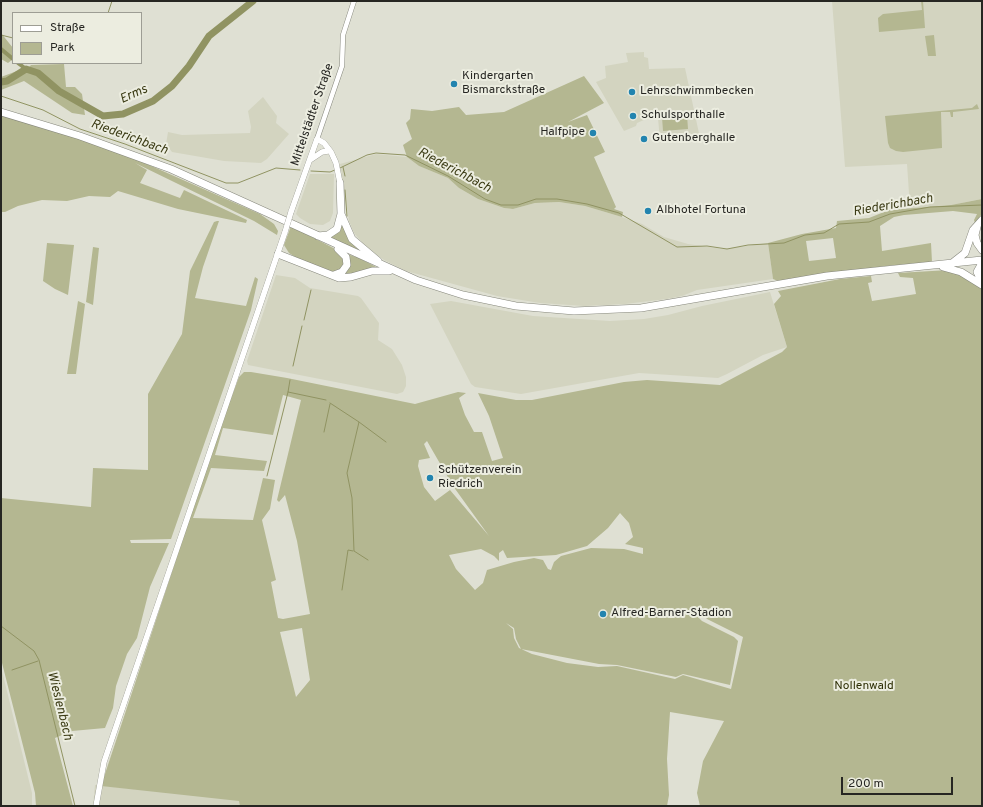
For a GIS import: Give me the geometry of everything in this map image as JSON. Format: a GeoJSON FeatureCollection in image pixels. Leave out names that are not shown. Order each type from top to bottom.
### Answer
{"type":"FeatureCollection","features":[{"type":"Feature","properties":{"kind":"highway"},"geometry":{"type":"LineString","coordinates":[[1,112],[64,130],[139,157],[218,190],[390,270],[439,288],[489,301],[540,309],[595,311],[661,305],[827,276],[982,261],[977,272],[982,282]]}},
{"type":"Feature","properties":{"kind":"highway"},"geometry":{"type":"LineString","coordinates":[[316,235],[323,236],[333,233],[337,229],[341,214],[340,183]]}},
{"type":"Feature","properties":{"kind":"highway"},"geometry":{"type":"LineString","coordinates":[[341,214],[349,233],[356,243],[390,270]]}},
{"type":"Feature","properties":{"kind":"highway"},"geometry":{"type":"LineString","coordinates":[[980,221],[975,235],[977,243],[982,250]]}},
{"type":"Feature","properties":{"kind":"highway"},"geometry":{"type":"LineString","coordinates":[[951,264],[964,253],[972,230],[980,221]]}},
{"type":"Feature","properties":{"kind":"highway"},"geometry":{"type":"LineString","coordinates":[[329,241],[344,254],[347,262],[342,272],[332,276]]}},
{"type":"Feature","properties":{"kind":"highway"},"geometry":{"type":"LineString","coordinates":[[278,254],[332,276],[344,278],[372,271],[390,270]]}},
{"type":"Feature","properties":{"kind":"highway"},"geometry":{"type":"LineString","coordinates":[[939,266],[961,272],[982,285]]}},
{"type":"Feature","properties":{"kind":"main road","name":"Mittelstädter Straße"},"geometry":{"type":"LineString","coordinates":[[96,806],[104,762],[317,139]]}},
{"type":"Feature","properties":{"kind":"main road"},"geometry":{"type":"LineString","coordinates":[[317,139],[327,146],[331,153],[336,163],[340,183]]}},
{"type":"Feature","properties":{"kind":"main road"},"geometry":{"type":"LineString","coordinates":[[315,146],[331,153]]}},
{"type":"Feature","properties":{"kind":"main road"},"geometry":{"type":"LineString","coordinates":[[310,160],[319,153],[331,153]]}},
{"type":"Feature","properties":{"kind":"street","name":"Mittelstädter Straße"},"geometry":{"type":"LineString","coordinates":[[317,139],[342,65],[343,35],[354,1]]}},
{"type":"Feature","properties":{"kind":"shaded area"},"geometry":{"type":"Polygon","coordinates":[[[832,1],[982,1],[982,199],[951,205],[910,208],[907,164],[845,167],[832,1]]]}},
{"type":"Feature","properties":{"kind":"shaded area"},"geometry":{"type":"Polygon","coordinates":[[[644,52],[644,57],[648,58],[649,69],[685,68],[700,138],[660,140],[658,118],[646,119],[637,123],[636,126],[624,131],[596,82],[606,78],[605,66],[628,62],[626,53],[644,52]]]}},
{"type":"Feature","properties":{"kind":"shaded area"},"geometry":{"type":"Polygon","coordinates":[[[263,97],[277,116],[276,123],[289,134],[267,159],[261,163],[224,161],[172,152],[166,144],[168,132],[182,135],[250,133],[251,127],[248,111],[263,97]]]}},
{"type":"Feature","properties":{"kind":"shaded area"},"geometry":{"type":"Polygon","coordinates":[[[376,154],[407,157],[419,166],[448,178],[459,188],[478,199],[504,208],[513,209],[535,203],[559,202],[585,206],[622,217],[642,224],[664,237],[688,244],[723,249],[768,243],[773,279],[697,290],[682,296],[667,299],[625,304],[584,306],[540,303],[497,296],[406,271],[384,260],[366,247],[354,233],[349,221],[340,164],[376,154]]]}},
{"type":"Feature","properties":{"kind":"shaded area"},"geometry":{"type":"Polygon","coordinates":[[[310,174],[334,174],[333,213],[330,221],[323,225],[310,224],[296,214],[310,174]]]}},
{"type":"Feature","properties":{"kind":"shaded area"},"geometry":{"type":"Polygon","coordinates":[[[276,275],[295,278],[310,288],[358,296],[361,298],[379,323],[378,340],[392,349],[402,365],[406,377],[406,386],[403,392],[397,394],[248,365],[247,361],[276,275]]]}},
{"type":"Feature","properties":{"kind":"shaded area"},"geometry":{"type":"Polygon","coordinates":[[[770,292],[787,347],[763,355],[718,378],[639,373],[521,394],[475,387],[471,384],[430,304],[451,301],[533,316],[610,321],[644,319],[668,315],[702,306],[770,292]]]}},
{"type":"Feature","properties":{"kind":"shaded area"},"geometry":{"type":"Polygon","coordinates":[[[2,671],[32,793],[32,806],[1,806],[2,671]]]}},
{"type":"Feature","properties":{"kind":"shaded area"},"geometry":{"type":"Polygon","coordinates":[[[95,785],[240,800],[240,806],[93,806],[95,785]]]}},
{"type":"Feature","properties":{"kind":"green space"},"geometry":{"type":"Polygon","coordinates":[[[921,1],[923,1],[925,28],[879,32],[878,18],[883,14],[922,10],[921,1]]]}},
{"type":"Feature","properties":{"kind":"green space"},"geometry":{"type":"Polygon","coordinates":[[[1,33],[12,47],[12,60],[8,63],[1,59],[1,33]]]}},
{"type":"Feature","properties":{"kind":"green space"},"geometry":{"type":"Polygon","coordinates":[[[934,35],[936,56],[928,56],[925,36],[934,35]]]}},
{"type":"Feature","properties":{"kind":"green space"},"geometry":{"type":"Polygon","coordinates":[[[64,64],[66,87],[75,87],[82,94],[85,115],[72,113],[24,81],[1,90],[1,77],[17,71],[23,74],[31,65],[64,64]]]}},
{"type":"Feature","properties":{"kind":"green space"},"geometry":{"type":"Polygon","coordinates":[[[584,76],[604,103],[568,122],[587,115],[605,152],[594,157],[616,207],[614,209],[623,212],[622,217],[585,206],[559,202],[535,203],[513,209],[504,208],[478,199],[459,188],[448,178],[419,166],[407,157],[403,145],[412,139],[406,123],[410,119],[411,109],[432,111],[459,107],[466,115],[504,112],[584,76]]]}},
{"type":"Feature","properties":{"kind":"green space"},"geometry":{"type":"Polygon","coordinates":[[[977,104],[979,109],[953,112],[953,117],[951,117],[950,112],[941,112],[942,148],[903,152],[890,148],[888,143],[885,116],[972,108],[977,104]]]}},
{"type":"Feature","properties":{"kind":"green space"},"geometry":{"type":"Polygon","coordinates":[[[1,115],[53,130],[131,157],[260,214],[274,224],[278,231],[277,235],[254,221],[135,163],[147,170],[140,183],[180,198],[184,190],[247,220],[246,223],[178,209],[118,191],[110,197],[89,196],[67,201],[42,200],[1,212],[1,115]]]}},
{"type":"Feature","properties":{"kind":"green space"},"geometry":{"type":"Polygon","coordinates":[[[687,115],[688,129],[663,131],[662,117],[687,115]]]}},
{"type":"Feature","properties":{"kind":"green space"},"geometry":{"type":"Polygon","coordinates":[[[982,199],[982,214],[975,223],[974,220],[977,214],[953,211],[904,215],[894,217],[880,226],[882,251],[931,243],[932,262],[886,266],[778,281],[773,279],[768,243],[802,234],[836,228],[837,221],[869,218],[889,210],[951,205],[982,199]],[[833,238],[806,241],[809,261],[836,258],[833,238]]]}},
{"type":"Feature","properties":{"kind":"green space"},"geometry":{"type":"Polygon","coordinates":[[[219,221],[203,267],[195,298],[246,306],[255,277],[258,279],[251,310],[171,539],[130,540],[131,543],[169,543],[150,587],[137,638],[127,654],[116,686],[113,708],[105,728],[72,731],[55,738],[73,806],[36,806],[35,793],[1,659],[1,498],[91,507],[93,468],[148,470],[148,394],[182,334],[190,271],[214,222],[219,221]]]}},
{"type":"Feature","properties":{"kind":"green space"},"geometry":{"type":"Polygon","coordinates":[[[341,223],[361,251],[360,252],[327,237],[341,223]]]}},
{"type":"Feature","properties":{"kind":"green space"},"geometry":{"type":"Polygon","coordinates":[[[291,226],[337,250],[343,255],[345,266],[335,273],[300,260],[289,253],[284,245],[291,226]]]}},
{"type":"Feature","properties":{"kind":"green space"},"geometry":{"type":"Polygon","coordinates":[[[47,243],[74,245],[68,295],[43,281],[47,243]]]}},
{"type":"Feature","properties":{"kind":"green space"},"geometry":{"type":"Polygon","coordinates":[[[93,247],[99,248],[93,305],[86,302],[93,247]]]}},
{"type":"Feature","properties":{"kind":"green space"},"geometry":{"type":"Polygon","coordinates":[[[347,254],[359,258],[378,268],[350,275],[341,275],[347,254]]]}},
{"type":"Feature","properties":{"kind":"green space","name":"Nollenwald"},"geometry":{"type":"Polygon","coordinates":[[[949,270],[971,279],[982,289],[982,806],[700,806],[697,793],[703,761],[724,721],[670,712],[667,759],[669,795],[667,806],[240,806],[239,801],[101,786],[217,436],[239,377],[244,372],[287,378],[415,404],[458,392],[466,393],[459,398],[465,415],[474,432],[482,432],[492,461],[503,458],[489,416],[478,393],[516,400],[532,400],[624,382],[647,380],[720,385],[782,352],[787,347],[774,304],[781,296],[778,291],[840,279],[871,276],[872,282],[868,283],[872,301],[916,294],[913,278],[900,277],[898,273],[949,270]],[[283,395],[273,435],[223,428],[215,455],[267,461],[264,471],[211,468],[193,518],[253,520],[263,478],[275,480],[270,509],[262,520],[276,580],[271,582],[278,618],[283,619],[310,614],[297,541],[285,495],[279,502],[277,500],[301,400],[283,395]],[[427,441],[424,444],[430,458],[419,460],[418,466],[424,487],[435,501],[450,490],[489,536],[453,486],[427,441]],[[620,513],[608,528],[587,546],[556,555],[507,558],[503,550],[499,553],[499,561],[494,556],[481,549],[449,555],[456,569],[475,590],[483,583],[487,570],[514,562],[534,558],[543,560],[548,569],[551,570],[554,562],[561,556],[591,548],[624,549],[643,554],[643,548],[625,544],[633,537],[629,523],[620,513]],[[701,612],[697,616],[702,621],[734,637],[738,641],[730,685],[683,674],[676,677],[617,665],[599,664],[521,649],[532,654],[567,663],[598,667],[617,666],[675,679],[683,675],[731,689],[743,637],[707,619],[701,612]],[[506,623],[513,629],[514,638],[521,649],[516,639],[514,628],[506,623]],[[302,628],[280,632],[296,697],[310,680],[302,628]]]}},
{"type":"Feature","properties":{"kind":"green space"},"geometry":{"type":"Polygon","coordinates":[[[78,301],[85,304],[76,374],[67,374],[78,301]]]}},
{"type":"Feature","properties":{"kind":"waterway"},"geometry":{"type":"LineString","coordinates":[[108,12],[112,1]]}},
{"type":"Feature","properties":{"kind":"waterway","name":"Erms"},"geometry":{"type":"LineString","coordinates":[[1,82],[7,81],[26,69],[38,73],[59,91],[103,116],[123,114],[153,101],[172,86],[189,66],[209,36],[253,1]]}},
{"type":"Feature","properties":{"kind":"waterway"},"geometry":{"type":"LineString","coordinates":[[1,35],[12,38]]}},
{"type":"Feature","properties":{"kind":"waterway"},"geometry":{"type":"LineString","coordinates":[[1,49],[12,58]]}},
{"type":"Feature","properties":{"kind":"waterway"},"geometry":{"type":"LineString","coordinates":[[19,64],[26,69]]}},
{"type":"Feature","properties":{"kind":"waterway","name":"Riederichbach"},"geometry":{"type":"LineString","coordinates":[[1,96],[43,110],[80,129],[125,144],[226,183],[238,183],[276,168],[300,170]]}},
{"type":"Feature","properties":{"kind":"waterway","name":"Riederichbach"},"geometry":{"type":"LineString","coordinates":[[340,168],[367,155],[376,153],[405,155],[448,176],[485,199],[501,205],[518,205],[536,199],[557,199],[587,204],[619,213],[677,247],[707,246],[727,249],[748,245],[784,243],[805,235],[824,233],[839,224],[869,222],[890,214],[930,207],[982,205]]}},
{"type":"Feature","properties":{"kind":"waterway"},"geometry":{"type":"LineString","coordinates":[[343,167],[345,176]]}},
{"type":"Feature","properties":{"kind":"waterway","name":"Riederichbach"},"geometry":{"type":"LineString","coordinates":[[311,171],[330,172],[335,170]]}},
{"type":"Feature","properties":{"kind":"waterway"},"geometry":{"type":"LineString","coordinates":[[345,190],[347,216]]}},
{"type":"Feature","properties":{"kind":"waterway"},"geometry":{"type":"LineString","coordinates":[[304,320],[311,290]]}},
{"type":"Feature","properties":{"kind":"waterway"},"geometry":{"type":"LineString","coordinates":[[293,366],[302,326]]}},
{"type":"Feature","properties":{"kind":"waterway"},"geometry":{"type":"LineString","coordinates":[[290,380],[288,392],[326,400]]}},
{"type":"Feature","properties":{"kind":"waterway"},"geometry":{"type":"LineString","coordinates":[[267,476],[288,392]]}},
{"type":"Feature","properties":{"kind":"waterway"},"geometry":{"type":"LineString","coordinates":[[330,403],[359,422],[347,473],[352,498],[354,551],[368,560]]}},
{"type":"Feature","properties":{"kind":"waterway"},"geometry":{"type":"LineString","coordinates":[[324,432],[330,404]]}},
{"type":"Feature","properties":{"kind":"waterway"},"geometry":{"type":"LineString","coordinates":[[359,422],[386,442]]}},
{"type":"Feature","properties":{"kind":"waterway"},"geometry":{"type":"LineString","coordinates":[[342,590],[348,550],[353,551]]}},
{"type":"Feature","properties":{"kind":"waterway","name":"Wieslenbach"},"geometry":{"type":"LineString","coordinates":[[1,626],[34,651],[39,660],[75,806]]}},
{"type":"Feature","properties":{"kind":"waterway"},"geometry":{"type":"LineString","coordinates":[[12,670],[38,661]]}},
{"type":"Feature","properties":{"kind":"place","name":"Kindergarten Bismarckstraße"},"geometry":{"type":"Point","coordinates":[454,84]}},
{"type":"Feature","properties":{"kind":"place","name":"Lehrschwimmbecken"},"geometry":{"type":"Point","coordinates":[632,92]}},
{"type":"Feature","properties":{"kind":"place","name":"Schulsporthalle"},"geometry":{"type":"Point","coordinates":[633,116]}},
{"type":"Feature","properties":{"kind":"place","name":"Halfpipe"},"geometry":{"type":"Point","coordinates":[593,133]}},
{"type":"Feature","properties":{"kind":"place","name":"Gutenberghalle"},"geometry":{"type":"Point","coordinates":[644,139]}},
{"type":"Feature","properties":{"kind":"place","name":"Albhotel Fortuna"},"geometry":{"type":"Point","coordinates":[648,211]}},
{"type":"Feature","properties":{"kind":"place","name":"Schützenverein Riedrich"},"geometry":{"type":"Point","coordinates":[430,478]}},
{"type":"Feature","properties":{"kind":"place","name":"Alfred-Barner-Stadion"},"geometry":{"type":"Point","coordinates":[603,614]}}]}
